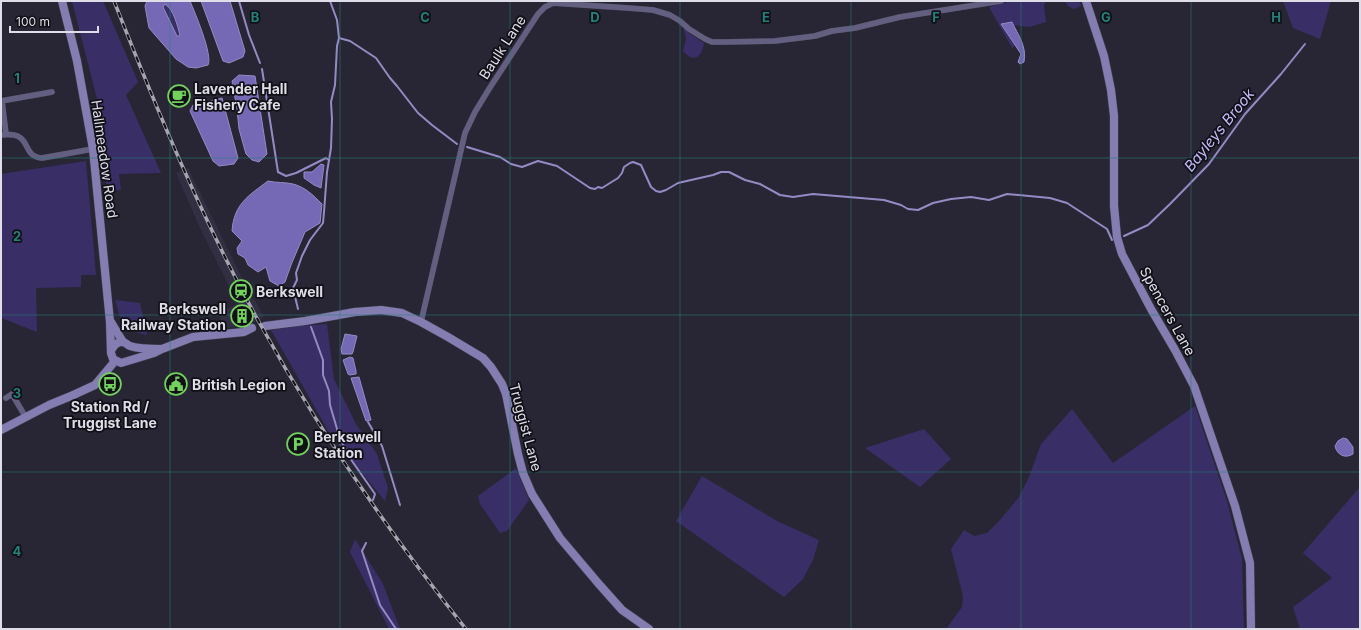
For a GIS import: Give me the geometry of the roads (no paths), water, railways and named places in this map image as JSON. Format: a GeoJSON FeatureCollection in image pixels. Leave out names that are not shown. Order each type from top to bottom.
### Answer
{"type":"FeatureCollection","features":[{"type":"Feature","properties":{"kind":"street","name":"Hallmeadow Road"},"geometry":{"type":"LineString","coordinates":[[62,1],[77,60],[93,149],[112,349]]}},
{"type":"Feature","properties":{"kind":"street","name":"Baulk Lane"},"geometry":{"type":"LineString","coordinates":[[421,322],[465,133],[475,112],[509,56],[538,14],[545,7],[553,4],[653,10],[670,15],[705,39],[712,42],[726,42],[775,41],[815,36],[832,31],[855,28],[900,16],[1001,1]]}},
{"type":"Feature","properties":{"kind":"street","name":"Spencers Lane"},"geometry":{"type":"LineString","coordinates":[[1086,1],[1104,56],[1111,90],[1114,116],[1114,206],[1117,237],[1122,254],[1129,268],[1194,386],[1235,506],[1250,563],[1251,629]]}},
{"type":"Feature","properties":{"kind":"street"},"geometry":{"type":"LineString","coordinates":[[52,92],[2,101],[4,135],[16,135],[20,137],[32,155],[42,158],[93,149]]}},
{"type":"Feature","properties":{"kind":"street","name":"Truggist Lane"},"geometry":{"type":"LineString","coordinates":[[265,326],[305,321],[355,312],[381,310],[402,313],[448,337],[482,358],[491,367],[502,384],[506,394],[518,454],[523,473],[532,494],[560,538],[610,598],[626,613],[649,629]]}},
{"type":"Feature","properties":{"kind":"street","name":"Hallmeadow Road"},"geometry":{"type":"LineString","coordinates":[[110,322],[127,344]]}},
{"type":"Feature","properties":{"kind":"street"},"geometry":{"type":"LineString","coordinates":[[162,349],[152,349],[127,344],[115,344],[112,349],[112,356],[115,361],[121,363],[154,353],[193,337],[244,332],[252,328]]}},
{"type":"Feature","properties":{"kind":"street"},"geometry":{"type":"LineString","coordinates":[[127,344],[132,354],[129,360]]}},
{"type":"Feature","properties":{"kind":"street"},"geometry":{"type":"LineString","coordinates":[[1,430],[25,416],[95,385],[115,361]]}},
{"type":"Feature","properties":{"kind":"street"},"geometry":{"type":"LineString","coordinates":[[6,398],[14,393],[25,416]]}},
{"type":"Feature","properties":{"kind":"waterway"},"geometry":{"type":"LineString","coordinates":[[239,1],[249,35],[260,63]]}},
{"type":"Feature","properties":{"kind":"waterway"},"geometry":{"type":"LineString","coordinates":[[298,309],[293,288],[297,280],[296,273],[310,240],[323,223],[327,172],[331,148],[331,102],[335,85],[337,46],[339,38],[337,20],[330,1]]}},
{"type":"Feature","properties":{"kind":"waterway","name":"Bayleys Brook"},"geometry":{"type":"LineString","coordinates":[[339,38],[350,41],[376,58],[418,113],[457,144]]}},
{"type":"Feature","properties":{"kind":"waterway","name":"Bayleys Brook"},"geometry":{"type":"LineString","coordinates":[[1124,236],[1148,225],[1209,164],[1245,114],[1281,74],[1305,44]]}},
{"type":"Feature","properties":{"kind":"waterway"},"geometry":{"type":"LineString","coordinates":[[262,69],[278,172],[286,176],[296,173],[326,158],[329,160]]}},
{"type":"Feature","properties":{"kind":"waterway","name":"Bayleys Brook"},"geometry":{"type":"LineString","coordinates":[[467,147],[500,157],[511,164],[522,167],[538,161],[557,166],[590,188],[595,189],[598,187],[602,188],[618,178],[624,167],[633,162],[641,165],[651,187],[660,192],[678,183],[721,172],[729,172],[745,180],[760,184],[780,195],[793,197],[813,194],[884,200],[901,205],[908,209],[918,210],[933,203],[971,197],[989,200],[1007,194],[1050,198],[1067,203],[1107,229],[1112,240]]}},
{"type":"Feature","properties":{"kind":"waterway"},"geometry":{"type":"LineString","coordinates":[[311,327],[323,360],[323,375],[329,391],[330,405],[340,439],[352,461],[375,494],[373,500]]}},
{"type":"Feature","properties":{"kind":"waterway"},"geometry":{"type":"LineString","coordinates":[[368,422],[382,446],[400,505]]}},
{"type":"Feature","properties":{"kind":"waterway"},"geometry":{"type":"LineString","coordinates":[[366,543],[362,551],[380,605],[396,629]]}},
{"type":"Feature","properties":{"kind":"railway"},"geometry":{"type":"LineString","coordinates":[[114,1],[147,83],[199,204],[259,322],[282,363],[356,480],[437,593],[466,629]]}},
{"type":"Feature","properties":{"kind":"place","name":"Lavender Hall Fishery Cafe"},"geometry":{"type":"Point","coordinates":[179,96]}},
{"type":"Feature","properties":{"kind":"place","name":"Berkswell"},"geometry":{"type":"Point","coordinates":[241,291]}},
{"type":"Feature","properties":{"kind":"place","name":"Berkswell Railway Station"},"geometry":{"type":"Point","coordinates":[242,316]}},
{"type":"Feature","properties":{"kind":"place","name":"Station Rd / Truggist Lane"},"geometry":{"type":"Point","coordinates":[110,384]}},
{"type":"Feature","properties":{"kind":"place","name":"British Legion"},"geometry":{"type":"Point","coordinates":[176,384]}},
{"type":"Feature","properties":{"kind":"place","name":"Berkswell Station"},"geometry":{"type":"Point","coordinates":[298,444]}}]}
